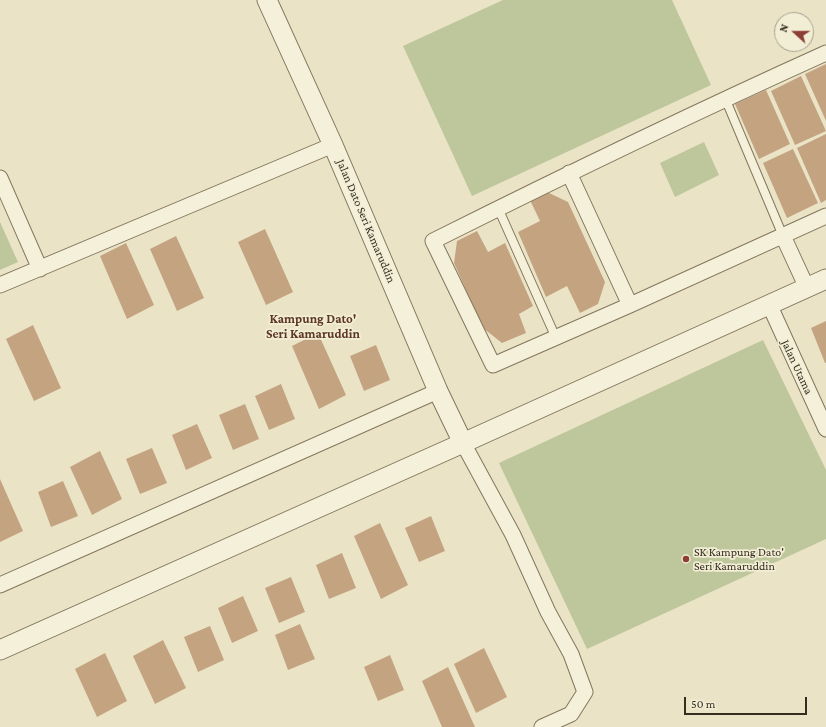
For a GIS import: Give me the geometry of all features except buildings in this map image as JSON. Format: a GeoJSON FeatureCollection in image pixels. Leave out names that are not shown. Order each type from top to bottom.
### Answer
{"type":"FeatureCollection","features":[{"type":"Feature","properties":{"kind":"street","name":"Jalan Dato Seri Kamaruddin"},"geometry":{"type":"LineString","coordinates":[[267,0],[333,144],[438,391],[463,443]]}},
{"type":"Feature","properties":{"kind":"street"},"geometry":{"type":"LineString","coordinates":[[826,53],[725,98],[432,241],[493,366],[826,216]]}},
{"type":"Feature","properties":{"kind":"street"},"geometry":{"type":"LineString","coordinates":[[0,285],[333,144]]}},
{"type":"Feature","properties":{"kind":"street"},"geometry":{"type":"LineString","coordinates":[[569,173],[630,305]]}},
{"type":"Feature","properties":{"kind":"street"},"geometry":{"type":"LineString","coordinates":[[0,178],[40,269]]}},
{"type":"Feature","properties":{"kind":"street"},"geometry":{"type":"LineString","coordinates":[[783,236],[807,288]]}},
{"type":"Feature","properties":{"kind":"street"},"geometry":{"type":"LineString","coordinates":[[0,650],[826,279]]}},
{"type":"Feature","properties":{"kind":"street","name":"Jalan Utama"},"geometry":{"type":"LineString","coordinates":[[769,304],[826,429]]}},
{"type":"Feature","properties":{"kind":"street"},"geometry":{"type":"LineString","coordinates":[[0,585],[438,391]]}},
{"type":"Feature","properties":{"kind":"street"},"geometry":{"type":"LineString","coordinates":[[463,443],[513,535],[548,612],[570,654],[585,692],[571,714],[542,727]]}},
{"type":"Feature","properties":{"kind":"lane"},"geometry":{"type":"LineString","coordinates":[[725,98],[783,236]]}},
{"type":"Feature","properties":{"kind":"lane"},"geometry":{"type":"LineString","coordinates":[[498,208],[556,338]]}},
{"type":"Feature","properties":{"kind":"green space"},"geometry":{"type":"Polygon","coordinates":[[[503,0],[672,0],[711,85],[472,196],[403,46],[503,0]]]}},
{"type":"Feature","properties":{"kind":"green space"},"geometry":{"type":"Polygon","coordinates":[[[704,142],[719,175],[675,197],[660,163],[704,142]]]}},
{"type":"Feature","properties":{"kind":"green space"},"geometry":{"type":"Polygon","coordinates":[[[0,222],[18,262],[0,270],[0,222]]]}},
{"type":"Feature","properties":{"kind":"green space","name":"SK Kampung Dato' Seri Kamaruddin"},"geometry":{"type":"Polygon","coordinates":[[[763,340],[826,470],[826,539],[587,649],[499,463],[763,340]]]}},
{"type":"Feature","properties":{"kind":"place","name":"SK Kampung Dato' Seri Kamaruddin"},"geometry":{"type":"Point","coordinates":[686,559]}},
{"type":"Feature","properties":{"kind":"district","name":"Kampung Dato' Seri Kamaruddin"},"geometry":{"type":"Point","coordinates":[313,326]}}]}
